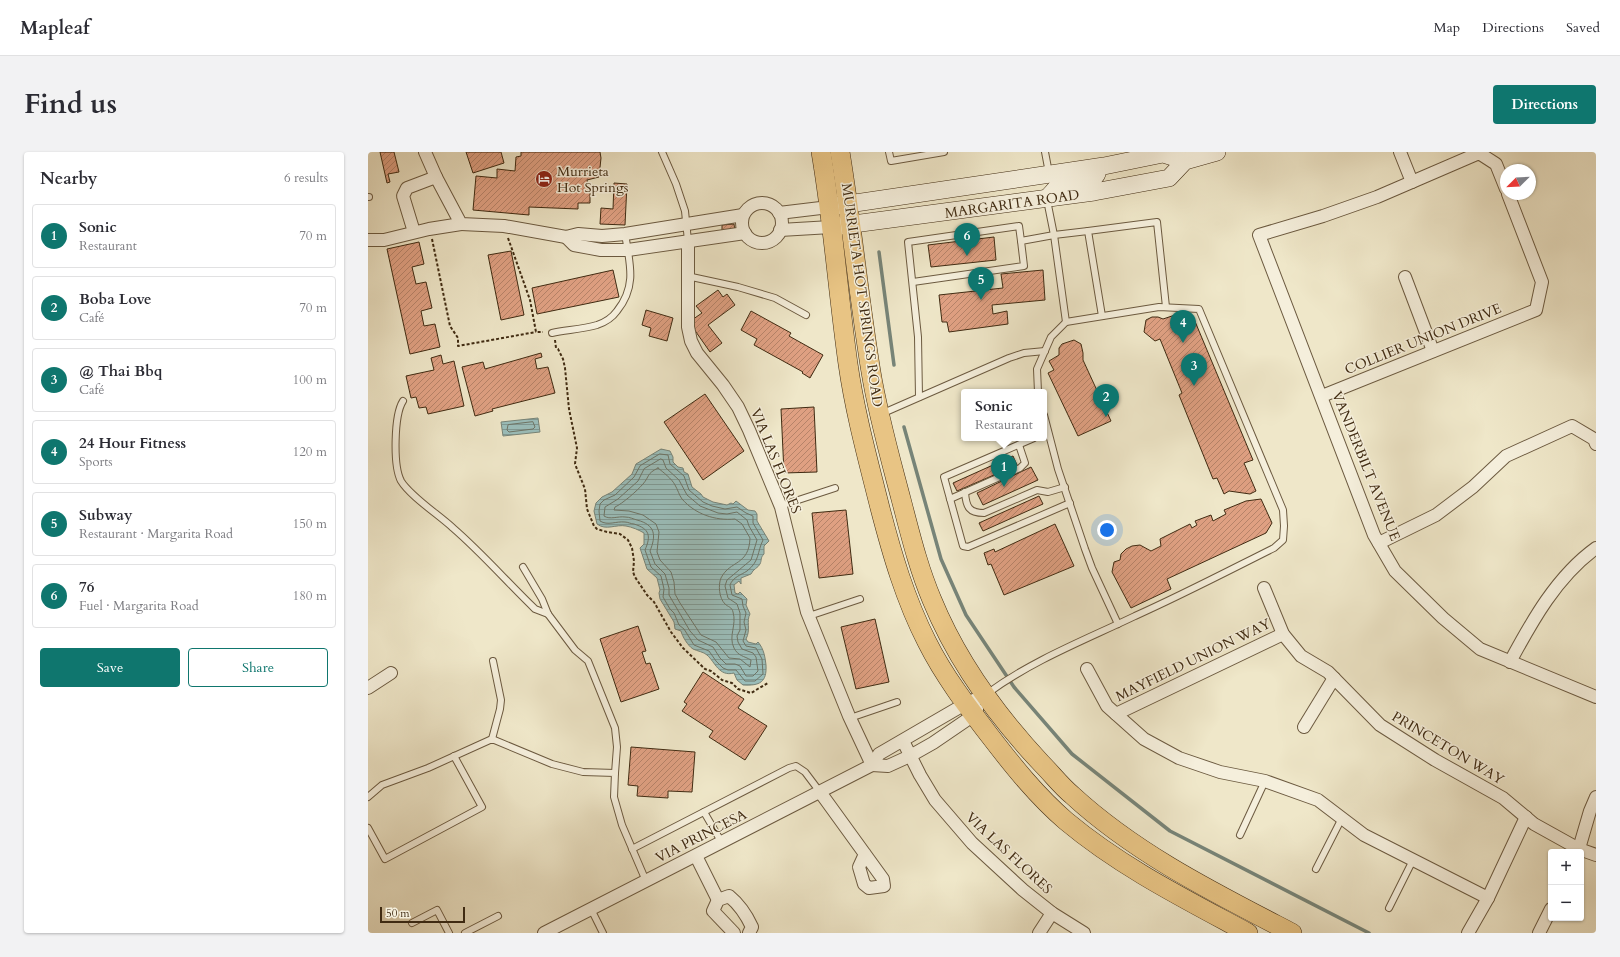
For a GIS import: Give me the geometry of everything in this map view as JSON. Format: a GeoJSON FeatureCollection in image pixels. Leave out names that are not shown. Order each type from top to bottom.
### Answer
{"type":"FeatureCollection","features":[{"type":"Feature","properties":{"kind":"main road","name":"MURRIETA HOT SPRINGS ROAD"},"geometry":{"type":"LineString","coordinates":[[821,152],[848,366],[856,413],[890,546],[910,605],[928,644],[970,710],[1032,788],[1066,821],[1123,864],[1248,933]]}},
{"type":"Feature","properties":{"kind":"main road","name":"MURRIETA HOT SPRINGS ROAD"},"geometry":{"type":"LineString","coordinates":[[840,152],[849,203],[871,372],[880,415],[915,553],[932,601],[959,654],[992,690],[1028,749],[1070,794],[1136,846],[1199,883],[1292,933]]}},
{"type":"Feature","properties":{"kind":"main road"},"geometry":{"type":"LineString","coordinates":[[1185,161],[1217,152]]}},
{"type":"Feature","properties":{"kind":"main road","name":"MARGARITA ROAD"},"geometry":{"type":"LineString","coordinates":[[829,206],[1104,166],[1129,156],[1163,154],[1185,161],[1169,178],[1094,192],[830,226]]}},
{"type":"Feature","properties":{"kind":"main road"},"geometry":{"type":"LineString","coordinates":[[1047,199],[1058,186],[1094,178],[1104,166]]}},
{"type":"Feature","properties":{"kind":"street"},"geometry":{"type":"LineString","coordinates":[[425,152],[436,177],[461,224]]}},
{"type":"Feature","properties":{"kind":"street"},"geometry":{"type":"LineString","coordinates":[[1400,152],[1412,182],[1479,153],[1496,164],[1500,174]]}},
{"type":"Feature","properties":{"kind":"street"},"geometry":{"type":"LineString","coordinates":[[414,232],[403,196],[407,188],[436,177]]}},
{"type":"Feature","properties":{"kind":"street","name":"VANDERBILT AVENUE"},"geometry":{"type":"LineString","coordinates":[[1412,182],[1377,197],[1323,216],[1259,235],[1374,535],[1396,571],[1443,618],[1480,649],[1596,697]]}},
{"type":"Feature","properties":{"kind":"street","name":"COLLIER UNION DRIVE"},"geometry":{"type":"LineString","coordinates":[[1322,396],[1433,350],[1536,310],[1542,282],[1510,200]]}},
{"type":"Feature","properties":{"kind":"street"},"geometry":{"type":"LineString","coordinates":[[757,203],[769,204],[779,213],[781,218],[780,230],[772,240],[760,243],[749,238],[745,233],[742,221],[743,215],[751,206],[757,203]]}},
{"type":"Feature","properties":{"kind":"street"},"geometry":{"type":"LineString","coordinates":[[779,213],[829,206]]}},
{"type":"Feature","properties":{"kind":"street"},"geometry":{"type":"LineString","coordinates":[[368,240],[384,240],[414,232],[461,224],[504,226],[566,237],[578,234],[602,236],[686,225],[743,215]]}},
{"type":"Feature","properties":{"kind":"street"},"geometry":{"type":"LineString","coordinates":[[780,230],[830,226]]}},
{"type":"Feature","properties":{"kind":"street"},"geometry":{"type":"LineString","coordinates":[[566,237],[574,245],[601,250],[628,250],[745,233]]}},
{"type":"Feature","properties":{"kind":"street","name":"VIA LAS FLORES"},"geometry":{"type":"LineString","coordinates":[[688,241],[688,327],[691,341],[697,352],[738,407],[749,430],[780,506],[809,616],[850,718],[872,765]]}},
{"type":"Feature","properties":{"kind":"street"},"geometry":{"type":"LineString","coordinates":[[1405,277],[1433,350]]}},
{"type":"Feature","properties":{"kind":"street"},"geometry":{"type":"LineString","coordinates":[[1379,544],[1436,515],[1472,487],[1506,456],[1572,426],[1594,439],[1596,444]]}},
{"type":"Feature","properties":{"kind":"street"},"geometry":{"type":"LineString","coordinates":[[1510,662],[1531,624],[1563,579],[1587,554],[1596,548]]}},
{"type":"Feature","properties":{"kind":"street","name":"PRINCETON WAY"},"geometry":{"type":"LineString","coordinates":[[1264,588],[1283,634],[1301,656],[1328,672],[1380,725],[1435,760],[1503,798],[1534,824],[1577,849]]}},
{"type":"Feature","properties":{"kind":"street","name":"MAYFIELD UNION WAY"},"geometry":{"type":"LineString","coordinates":[[1116,714],[1283,634]]}},
{"type":"Feature","properties":{"kind":"street"},"geometry":{"type":"LineString","coordinates":[[1087,670],[1107,706],[1144,739],[1179,758],[1220,772],[1265,781],[1318,800],[1364,835],[1488,898]]}},
{"type":"Feature","properties":{"kind":"street"},"geometry":{"type":"LineString","coordinates":[[368,688],[391,673]]}},
{"type":"Feature","properties":{"kind":"street"},"geometry":{"type":"LineString","coordinates":[[1304,727],[1334,678]]}},
{"type":"Feature","properties":{"kind":"street","name":"VIA PRINCESA"},"geometry":{"type":"LineString","coordinates":[[872,765],[888,766],[933,743],[992,690]]}},
{"type":"Feature","properties":{"kind":"street","name":"VIA PRINCESA"},"geometry":{"type":"LineString","coordinates":[[544,933],[872,765],[879,754],[902,741],[970,710]]}},
{"type":"Feature","properties":{"kind":"street","name":"VIA LAS FLORES"},"geometry":{"type":"LineString","coordinates":[[902,741],[935,800],[962,832],[1023,890],[1052,913],[1080,932]]}},
{"type":"Feature","properties":{"kind":"street"},"geometry":{"type":"LineString","coordinates":[[820,792],[865,854]]}},
{"type":"Feature","properties":{"kind":"street"},"geometry":{"type":"LineString","coordinates":[[1579,849],[1590,811],[1596,797]]}},
{"type":"Feature","properties":{"kind":"street"},"geometry":{"type":"LineString","coordinates":[[1468,933],[1488,898],[1526,817]]}},
{"type":"Feature","properties":{"kind":"street","name":"PRINCETON WAY"},"geometry":{"type":"LineString","coordinates":[[1584,851],[1596,855]]}},
{"type":"Feature","properties":{"kind":"street"},"geometry":{"type":"LineString","coordinates":[[696,856],[718,900]]}},
{"type":"Feature","properties":{"kind":"street"},"geometry":{"type":"LineString","coordinates":[[734,933],[713,911],[718,900],[729,896],[739,904],[748,917],[752,927],[749,933]]}},
{"type":"Feature","properties":{"kind":"street"},"geometry":{"type":"LineString","coordinates":[[1039,933],[1052,913]]}},
{"type":"Feature","properties":{"kind":"street"},"geometry":{"type":"LineString","coordinates":[[1539,933],[1548,915]]}},
{"type":"Feature","properties":{"kind":"lane"},"geometry":{"type":"LineString","coordinates":[[662,152],[676,184],[685,211],[688,241]]}},
{"type":"Feature","properties":{"kind":"lane"},"geometry":{"type":"LineString","coordinates":[[889,152],[891,161],[944,152]]}},
{"type":"Feature","properties":{"kind":"lane"},"geometry":{"type":"LineString","coordinates":[[1045,152],[1050,174]]}},
{"type":"Feature","properties":{"kind":"lane"},"geometry":{"type":"LineString","coordinates":[[1047,199],[1054,235],[1066,322]]}},
{"type":"Feature","properties":{"kind":"lane"},"geometry":{"type":"LineString","coordinates":[[1021,241],[1054,235],[1157,222],[1166,307]]}},
{"type":"Feature","properties":{"kind":"lane"},"geometry":{"type":"LineString","coordinates":[[913,282],[1024,266],[1020,226],[908,242],[918,337],[919,397]]}},
{"type":"Feature","properties":{"kind":"lane"},"geometry":{"type":"LineString","coordinates":[[1088,231],[1102,316]]}},
{"type":"Feature","properties":{"kind":"lane"},"geometry":{"type":"LineString","coordinates":[[552,333],[598,325],[610,319],[625,302],[630,286],[630,270],[625,234]]}},
{"type":"Feature","properties":{"kind":"lane"},"geometry":{"type":"LineString","coordinates":[[687,276],[738,287],[775,298],[806,315]]}},
{"type":"Feature","properties":{"kind":"lane"},"geometry":{"type":"LineString","coordinates":[[992,690],[1035,663],[1274,548],[1283,540],[1283,510],[1199,309],[1166,307],[1129,311],[1066,322],[1051,337],[1037,369],[1038,389]]}},
{"type":"Feature","properties":{"kind":"lane"},"geometry":{"type":"LineString","coordinates":[[880,415],[1024,353],[1045,351]]}},
{"type":"Feature","properties":{"kind":"lane"},"geometry":{"type":"LineString","coordinates":[[403,401],[396,422],[397,470],[401,481],[411,492],[463,537],[535,609],[548,614]]}},
{"type":"Feature","properties":{"kind":"lane"},"geometry":{"type":"LineString","coordinates":[[1047,436],[1092,568],[1118,624]]}},
{"type":"Feature","properties":{"kind":"lane"},"geometry":{"type":"LineString","coordinates":[[1028,441],[944,477],[963,546],[968,547],[1070,503]]}},
{"type":"Feature","properties":{"kind":"lane"},"geometry":{"type":"LineString","coordinates":[[950,499],[1020,468],[1025,463],[1019,445]]}},
{"type":"Feature","properties":{"kind":"lane"},"geometry":{"type":"LineString","coordinates":[[965,492],[966,502],[969,509],[976,513],[984,513],[1037,490],[1048,492],[1065,487]]}},
{"type":"Feature","properties":{"kind":"lane"},"geometry":{"type":"LineString","coordinates":[[780,506],[835,488]]}},
{"type":"Feature","properties":{"kind":"lane"},"geometry":{"type":"LineString","coordinates":[[523,567],[542,599],[548,614],[575,650],[588,661],[615,728],[617,746],[614,797],[622,825],[646,881]]}},
{"type":"Feature","properties":{"kind":"lane"},"geometry":{"type":"LineString","coordinates":[[809,616],[860,599]]}},
{"type":"Feature","properties":{"kind":"lane"},"geometry":{"type":"LineString","coordinates":[[492,739],[501,700],[493,661]]}},
{"type":"Feature","properties":{"kind":"lane"},"geometry":{"type":"LineString","coordinates":[[850,718],[897,702]]}},
{"type":"Feature","properties":{"kind":"lane"},"geometry":{"type":"LineString","coordinates":[[368,797],[382,785],[492,739],[552,764],[577,771],[615,773]]}},
{"type":"Feature","properties":{"kind":"lane"},"geometry":{"type":"LineString","coordinates":[[368,828],[385,859],[482,807],[454,756]]}},
{"type":"Feature","properties":{"kind":"lane"},"geometry":{"type":"LineString","coordinates":[[632,849],[788,768],[796,766],[805,772],[820,792]]}},
{"type":"Feature","properties":{"kind":"lane"},"geometry":{"type":"LineString","coordinates":[[1240,835],[1265,781]]}},
{"type":"Feature","properties":{"kind":"lane"},"geometry":{"type":"LineString","coordinates":[[704,812],[722,843]]}},
{"type":"Feature","properties":{"kind":"lane"},"geometry":{"type":"LineString","coordinates":[[1316,869],[1342,818]]}},
{"type":"Feature","properties":{"kind":"lane"},"geometry":{"type":"LineString","coordinates":[[1389,908],[1413,860]]}},
{"type":"Feature","properties":{"kind":"lane"},"geometry":{"type":"LineString","coordinates":[[592,909],[603,933]]}},
{"type":"Feature","properties":{"kind":"lane"},"geometry":{"type":"LineString","coordinates":[[412,923],[437,910],[449,933]]}},
{"type":"Feature","properties":{"kind":"lane"},"geometry":{"type":"LineString","coordinates":[[465,933],[498,916]]}},
{"type":"Feature","properties":{"kind":"path"},"geometry":{"type":"LineString","coordinates":[[507,237],[510,241],[530,300],[536,332]]}},
{"type":"Feature","properties":{"kind":"path"},"geometry":{"type":"LineString","coordinates":[[434,238],[432,238],[450,326],[458,338],[458,346],[536,332],[552,333],[556,348],[563,359],[565,368],[569,409],[577,448],[575,464],[585,489],[587,509],[594,526],[607,532],[620,534],[628,540],[632,548],[634,561],[633,572],[635,577],[647,595],[654,602],[677,641],[705,668],[722,680],[732,683],[738,689],[751,693],[768,683]]}},
{"type":"Feature","properties":{"kind":"water"},"geometry":{"type":"Polygon","coordinates":[[[538,418],[540,432],[503,436],[501,422],[538,418]]]}},
{"type":"Feature","properties":{"kind":"water"},"geometry":{"type":"Polygon","coordinates":[[[661,449],[670,451],[673,457],[673,462],[678,467],[683,468],[684,472],[688,474],[692,487],[703,497],[713,502],[727,505],[731,503],[733,504],[736,501],[748,510],[755,511],[757,514],[757,521],[769,541],[764,546],[764,554],[761,563],[751,574],[741,578],[741,584],[739,581],[734,585],[735,593],[738,594],[740,592],[747,599],[746,605],[750,614],[746,639],[748,642],[756,644],[758,642],[762,647],[765,656],[766,671],[764,679],[758,684],[743,685],[737,680],[734,673],[729,674],[721,671],[706,654],[691,648],[681,631],[675,629],[674,622],[660,599],[660,590],[657,578],[647,569],[640,548],[644,544],[644,533],[626,526],[604,527],[597,524],[594,511],[596,503],[602,497],[612,492],[632,474],[636,464],[661,449]]]}},
{"type":"Feature","properties":{"kind":"building"},"geometry":{"type":"Polygon","coordinates":[[[380,152],[394,152],[399,172],[388,174],[390,182],[387,183],[380,152]]]}},
{"type":"Feature","properties":{"kind":"building"},"geometry":{"type":"Polygon","coordinates":[[[466,152],[501,152],[504,163],[473,173],[466,152]]]}},
{"type":"Feature","properties":{"kind":"building"},"geometry":{"type":"Polygon","coordinates":[[[521,152],[600,152],[601,158],[599,177],[587,180],[590,203],[578,203],[578,209],[529,207],[529,215],[473,210],[476,176],[497,178],[497,169],[515,171],[516,157],[521,156],[521,152]]]}},
{"type":"Feature","properties":{"kind":"building"},"geometry":{"type":"Polygon","coordinates":[[[614,183],[627,184],[625,225],[600,224],[601,208],[613,209],[614,183]]]}},
{"type":"Feature","properties":{"kind":"building"},"geometry":{"type":"Polygon","coordinates":[[[734,224],[735,231],[722,232],[722,225],[734,224]]]}},
{"type":"Feature","properties":{"kind":"building"},"geometry":{"type":"Polygon","coordinates":[[[994,237],[996,260],[931,267],[928,245],[994,237]]]}},
{"type":"Feature","properties":{"kind":"building"},"geometry":{"type":"Polygon","coordinates":[[[419,242],[424,264],[412,267],[416,284],[426,282],[432,308],[421,311],[424,326],[435,324],[440,347],[410,354],[387,249],[419,242]]]}},
{"type":"Feature","properties":{"kind":"building"},"geometry":{"type":"Polygon","coordinates":[[[511,251],[524,315],[501,320],[488,255],[511,251]]]}},
{"type":"Feature","properties":{"kind":"building"},"geometry":{"type":"Polygon","coordinates":[[[613,270],[619,297],[537,314],[532,288],[613,270]]]}},
{"type":"Feature","properties":{"kind":"building"},"geometry":{"type":"Polygon","coordinates":[[[1043,270],[1045,300],[992,305],[993,314],[1007,311],[1008,324],[949,332],[947,322],[942,322],[939,295],[1003,288],[1001,274],[1043,270]]]}},
{"type":"Feature","properties":{"kind":"building"},"geometry":{"type":"Polygon","coordinates":[[[718,290],[723,297],[727,294],[735,305],[708,325],[722,343],[710,352],[689,322],[702,313],[696,306],[718,290]]]}},
{"type":"Feature","properties":{"kind":"building"},"geometry":{"type":"Polygon","coordinates":[[[646,310],[673,318],[667,341],[649,336],[651,328],[642,325],[646,310]]]}},
{"type":"Feature","properties":{"kind":"building"},"geometry":{"type":"Polygon","coordinates":[[[751,311],[791,333],[789,336],[823,355],[810,378],[802,373],[803,372],[754,345],[757,339],[741,330],[751,311]]]}},
{"type":"Feature","properties":{"kind":"building"},"geometry":{"type":"Polygon","coordinates":[[[1187,314],[1194,319],[1253,460],[1244,463],[1256,491],[1250,494],[1229,491],[1224,494],[1217,478],[1213,479],[1179,395],[1182,393],[1160,339],[1155,341],[1144,332],[1146,320],[1152,317],[1163,319],[1175,315],[1176,318],[1187,314]]]}},
{"type":"Feature","properties":{"kind":"building"},"geometry":{"type":"Polygon","coordinates":[[[1074,340],[1081,344],[1083,360],[1111,421],[1078,436],[1048,373],[1054,370],[1049,361],[1059,355],[1059,348],[1062,344],[1074,340]]]}},
{"type":"Feature","properties":{"kind":"building"},"geometry":{"type":"Polygon","coordinates":[[[541,353],[542,357],[535,359],[537,369],[548,367],[555,393],[492,409],[493,411],[475,416],[462,367],[483,362],[485,369],[541,353]]]}},
{"type":"Feature","properties":{"kind":"building"},"geometry":{"type":"Polygon","coordinates":[[[441,355],[443,364],[454,361],[464,406],[428,414],[426,407],[419,408],[416,397],[411,398],[406,376],[434,370],[431,358],[441,355]]]}},
{"type":"Feature","properties":{"kind":"building"},"geometry":{"type":"Polygon","coordinates":[[[705,394],[744,451],[703,480],[664,422],[705,394]]]}},
{"type":"Feature","properties":{"kind":"building"},"geometry":{"type":"Polygon","coordinates":[[[814,407],[817,472],[784,473],[781,409],[814,407]]]}},
{"type":"Feature","properties":{"kind":"building"},"geometry":{"type":"Polygon","coordinates":[[[1013,456],[1017,465],[957,491],[953,483],[1013,456]]]}},
{"type":"Feature","properties":{"kind":"building"},"geometry":{"type":"Polygon","coordinates":[[[1031,467],[1038,480],[983,505],[977,493],[1031,467]]]}},
{"type":"Feature","properties":{"kind":"building"},"geometry":{"type":"Polygon","coordinates":[[[1039,496],[1043,504],[983,531],[979,523],[1039,496]]]}},
{"type":"Feature","properties":{"kind":"building"},"geometry":{"type":"Polygon","coordinates":[[[1261,499],[1272,523],[1266,533],[1167,579],[1171,589],[1131,608],[1112,572],[1114,562],[1120,560],[1121,554],[1126,549],[1132,546],[1140,545],[1151,551],[1161,546],[1160,539],[1190,524],[1192,528],[1197,525],[1195,521],[1211,515],[1213,521],[1226,514],[1224,510],[1246,501],[1261,499]]]}},
{"type":"Feature","properties":{"kind":"building"},"geometry":{"type":"Polygon","coordinates":[[[846,510],[853,574],[819,578],[812,513],[846,510]]]}},
{"type":"Feature","properties":{"kind":"building"},"geometry":{"type":"Polygon","coordinates":[[[1055,524],[1074,566],[1004,595],[991,564],[988,565],[984,553],[994,549],[995,552],[1055,524]]]}},
{"type":"Feature","properties":{"kind":"building"},"geometry":{"type":"Polygon","coordinates":[[[875,619],[889,682],[856,689],[841,627],[875,619]]]}},
{"type":"Feature","properties":{"kind":"building"},"geometry":{"type":"Polygon","coordinates":[[[638,626],[646,651],[642,652],[646,664],[650,663],[659,689],[621,702],[600,639],[638,626]]]}},
{"type":"Feature","properties":{"kind":"building"},"geometry":{"type":"Polygon","coordinates":[[[703,672],[744,699],[738,708],[767,726],[745,760],[709,737],[713,731],[682,711],[687,704],[684,702],[703,672]]]}},
{"type":"Feature","properties":{"kind":"building"},"geometry":{"type":"Polygon","coordinates":[[[631,747],[695,752],[692,792],[668,791],[668,798],[637,796],[638,786],[628,785],[631,747]]]}},
{"type":"Feature","properties":{"kind":"waterway"},"geometry":{"type":"LineString","coordinates":[[879,252],[894,365]]}},
{"type":"Feature","properties":{"kind":"waterway"},"geometry":{"type":"LineString","coordinates":[[904,427],[941,559],[966,615],[1014,687],[1072,754],[1170,831],[1369,933]]}},
{"type":"Feature","properties":{"kind":"place","name":"Murrieta Hot Springs"},"geometry":{"type":"Point","coordinates":[544,179]}},
{"type":"Feature","properties":{"kind":"place","name":"76"},"geometry":{"type":"Point","coordinates":[967,256]}},
{"type":"Feature","properties":{"kind":"place","name":"Subway"},"geometry":{"type":"Point","coordinates":[981,300]}},
{"type":"Feature","properties":{"kind":"place","name":"24 Hour Fitness"},"geometry":{"type":"Point","coordinates":[1183,343]}},
{"type":"Feature","properties":{"kind":"place","name":"@ Thai Bbq"},"geometry":{"type":"Point","coordinates":[1194,386]}},
{"type":"Feature","properties":{"kind":"place","name":"Boba Love"},"geometry":{"type":"Point","coordinates":[1106,417]}},
{"type":"Feature","properties":{"kind":"place","name":"Sonic"},"geometry":{"type":"Point","coordinates":[1004,487]}}]}
